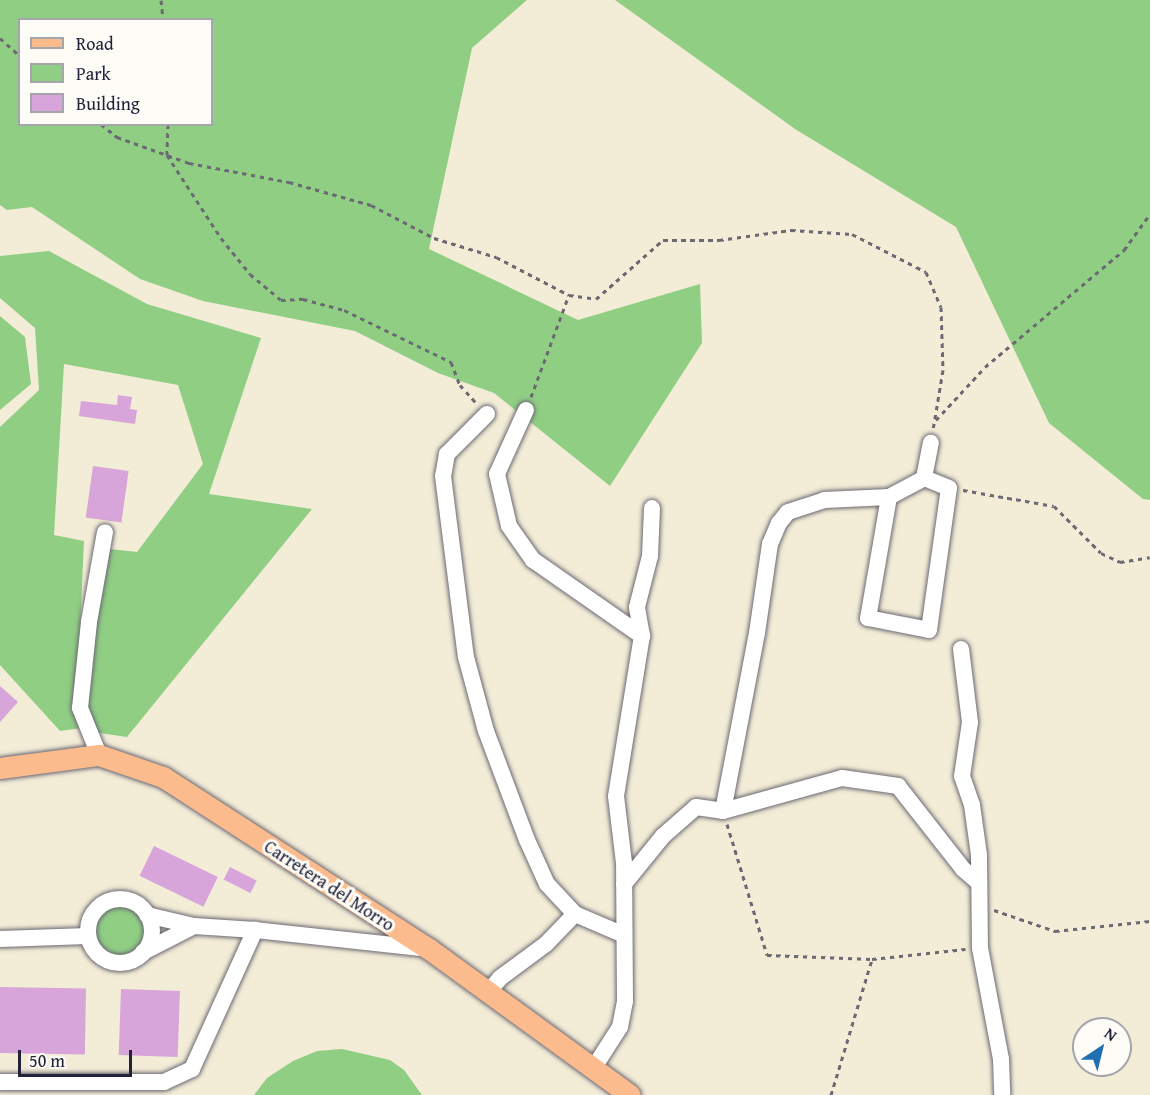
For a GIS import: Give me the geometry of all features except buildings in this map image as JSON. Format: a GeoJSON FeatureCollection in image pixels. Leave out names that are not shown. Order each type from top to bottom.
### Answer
{"type":"FeatureCollection","features":[{"type":"Feature","properties":{"kind":"main road","name":"Carretera del Morro"},"geometry":{"type":"LineString","coordinates":[[0,768],[99,755],[163,777],[429,950],[630,1095]]}},
{"type":"Feature","properties":{"kind":"street"},"geometry":{"type":"LineString","coordinates":[[526,410],[497,474],[509,526],[533,560],[642,636]]}},
{"type":"Feature","properties":{"kind":"street"},"geometry":{"type":"LineString","coordinates":[[487,414],[447,454],[443,476],[443,499],[466,657],[486,731],[527,840],[547,884],[575,914],[624,935]]}},
{"type":"Feature","properties":{"kind":"street"},"geometry":{"type":"LineString","coordinates":[[924,478],[931,443]]}},
{"type":"Feature","properties":{"kind":"street"},"geometry":{"type":"LineString","coordinates":[[889,497],[868,618],[929,630],[949,488],[924,478]]}},
{"type":"Feature","properties":{"kind":"street"},"geometry":{"type":"LineString","coordinates":[[723,811],[757,633],[770,544],[778,523],[788,512],[824,500],[889,497],[924,478]]}},
{"type":"Feature","properties":{"kind":"street"},"geometry":{"type":"LineString","coordinates":[[593,1069],[620,1027],[625,1001],[624,884],[616,796],[642,636],[637,607],[650,556],[652,508]]}},
{"type":"Feature","properties":{"kind":"street"},"geometry":{"type":"LineString","coordinates":[[99,755],[80,708],[89,622],[105,532]]}},
{"type":"Feature","properties":{"kind":"street"},"geometry":{"type":"LineString","coordinates":[[961,649],[970,722],[962,776],[972,805],[979,883],[980,948],[1001,1059],[1002,1095]]}},
{"type":"Feature","properties":{"kind":"street"},"geometry":{"type":"LineString","coordinates":[[624,884],[663,836],[696,807],[723,811],[842,778],[898,786],[963,870],[979,883]]}},
{"type":"Feature","properties":{"kind":"street"},"geometry":{"type":"LineString","coordinates":[[194,926],[126,962],[106,959],[92,946],[88,936],[92,914],[109,900],[130,901],[147,915],[194,926],[255,930],[429,950]]}},
{"type":"Feature","properties":{"kind":"street"},"geometry":{"type":"LineString","coordinates":[[488,992],[500,978],[546,944],[575,914]]}},
{"type":"Feature","properties":{"kind":"street"},"geometry":{"type":"LineString","coordinates":[[143,952],[151,934],[147,915]]}},
{"type":"Feature","properties":{"kind":"street"},"geometry":{"type":"LineString","coordinates":[[0,1082],[160,1088],[192,1069],[255,930]]}},
{"type":"Feature","properties":{"kind":"street"},"geometry":{"type":"LineString","coordinates":[[0,939],[88,936]]}},
{"type":"Feature","properties":{"kind":"path"},"geometry":{"type":"LineString","coordinates":[[161,0],[163,18]]}},
{"type":"Feature","properties":{"kind":"path"},"geometry":{"type":"LineString","coordinates":[[0,38],[18,54]]}},
{"type":"Feature","properties":{"kind":"path"},"geometry":{"type":"LineString","coordinates":[[103,126],[117,137],[189,163],[289,182],[371,206],[434,238],[496,257],[569,295],[596,299],[663,240],[719,240],[791,230],[852,234],[926,272],[941,307],[943,370],[931,443]]}},
{"type":"Feature","properties":{"kind":"path"},"geometry":{"type":"LineString","coordinates":[[168,126],[167,155],[221,238],[250,274],[281,300],[303,299],[344,310],[451,362],[460,385],[487,414]]}},
{"type":"Feature","properties":{"kind":"path"},"geometry":{"type":"LineString","coordinates":[[934,422],[985,367],[1124,250],[1150,214]]}},
{"type":"Feature","properties":{"kind":"path"},"geometry":{"type":"LineString","coordinates":[[526,410],[569,295]]}},
{"type":"Feature","properties":{"kind":"path"},"geometry":{"type":"LineString","coordinates":[[949,488],[1054,506],[1101,553],[1120,562],[1150,557]]}},
{"type":"Feature","properties":{"kind":"path"},"geometry":{"type":"LineString","coordinates":[[723,811],[767,955],[872,959],[980,948]]}},
{"type":"Feature","properties":{"kind":"path"},"geometry":{"type":"LineString","coordinates":[[979,904],[1055,932],[1150,921]]}},
{"type":"Feature","properties":{"kind":"path"},"geometry":{"type":"LineString","coordinates":[[831,1095],[872,959]]}},
{"type":"Feature","properties":{"kind":"green space"},"geometry":{"type":"Polygon","coordinates":[[[0,0],[527,0],[472,48],[429,249],[578,320],[700,284],[702,343],[610,486],[494,393],[438,373],[355,331],[203,301],[140,279],[32,207],[7,210],[0,205],[0,0]]]}},
{"type":"Feature","properties":{"kind":"green space"},"geometry":{"type":"Polygon","coordinates":[[[615,0],[1150,0],[1150,500],[1143,499],[1049,423],[956,227],[795,129],[615,0]]]}},
{"type":"Feature","properties":{"kind":"green space"},"geometry":{"type":"Polygon","coordinates":[[[49,251],[147,304],[261,338],[209,494],[312,509],[127,737],[92,732],[85,709],[97,604],[110,549],[137,552],[203,464],[178,385],[64,364],[54,535],[84,541],[77,696],[82,728],[60,731],[0,665],[0,427],[39,390],[35,328],[0,298],[0,256],[49,251]]]}},
{"type":"Feature","properties":{"kind":"green space"},"geometry":{"type":"Polygon","coordinates":[[[0,316],[25,337],[31,384],[0,410],[0,316]]]}},
{"type":"Feature","properties":{"kind":"green space"},"geometry":{"type":"Polygon","coordinates":[[[115,907],[125,907],[137,914],[144,926],[144,936],[137,948],[125,955],[115,955],[100,944],[96,936],[96,926],[107,911],[115,907]]]}},
{"type":"Feature","properties":{"kind":"green space"},"geometry":{"type":"Polygon","coordinates":[[[342,1049],[390,1060],[404,1070],[422,1095],[254,1095],[267,1078],[293,1061],[317,1051],[342,1049]]]}}]}
